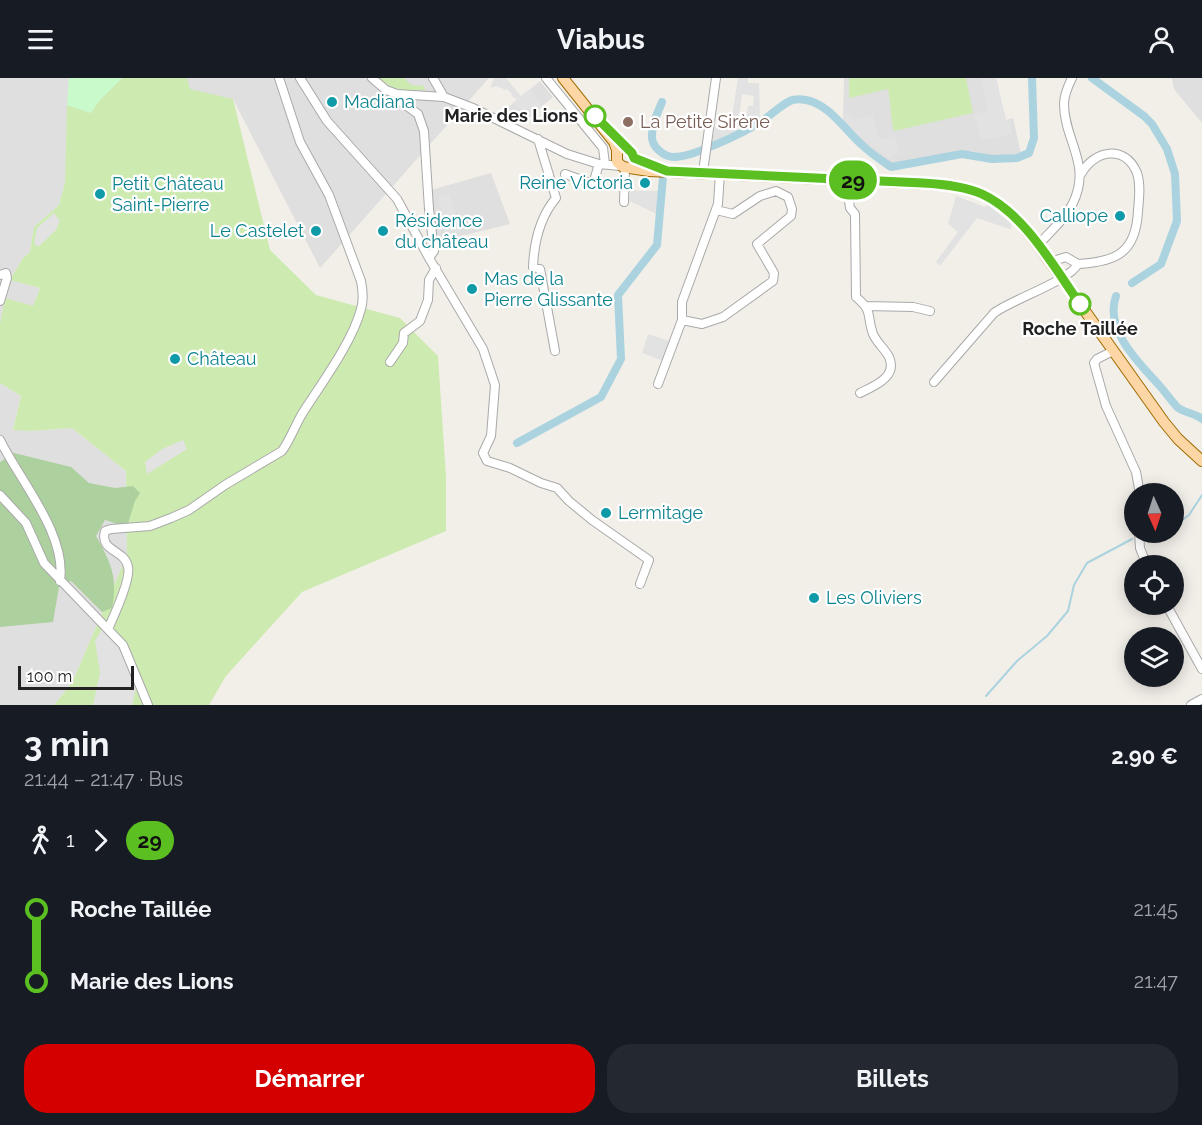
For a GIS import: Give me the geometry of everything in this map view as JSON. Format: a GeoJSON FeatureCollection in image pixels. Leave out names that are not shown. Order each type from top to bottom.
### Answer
{"type":"FeatureCollection","features":[{"type":"Feature","properties":{"kind":"main road"},"geometry":{"type":"LineString","coordinates":[[563,78],[614,142],[618,161],[649,171],[952,185],[981,193],[999,204],[1019,221],[1164,422],[1178,439],[1202,461]]}},
{"type":"Feature","properties":{"kind":"street"},"geometry":{"type":"LineString","coordinates":[[108,629],[126,584],[129,569],[127,562],[105,545],[103,538],[105,531],[150,526],[189,510],[225,485],[282,451],[348,340],[361,309],[364,296],[361,281],[329,195],[300,142],[279,78]]}},
{"type":"Feature","properties":{"kind":"street"},"geometry":{"type":"LineString","coordinates":[[300,78],[327,121],[397,199],[483,349],[495,385],[491,436],[483,453],[487,461],[557,488],[592,520],[649,560],[640,584]]}},
{"type":"Feature","properties":{"kind":"street"},"geometry":{"type":"LineString","coordinates":[[372,78],[386,90],[397,94],[444,97],[474,108],[567,154],[618,161]]}},
{"type":"Feature","properties":{"kind":"street"},"geometry":{"type":"LineString","coordinates":[[433,78],[444,97]]}},
{"type":"Feature","properties":{"kind":"street"},"geometry":{"type":"LineString","coordinates":[[546,78],[603,148],[618,161],[624,202]]}},
{"type":"Feature","properties":{"kind":"street"},"geometry":{"type":"LineString","coordinates":[[703,172],[716,78]]}},
{"type":"Feature","properties":{"kind":"street"},"geometry":{"type":"LineString","coordinates":[[1038,245],[1073,204],[1079,187],[1080,174],[1064,105],[1066,91],[1072,78]]}},
{"type":"Feature","properties":{"kind":"street"},"geometry":{"type":"LineString","coordinates":[[397,94],[400,101],[418,114],[424,131],[434,251],[429,258]]}},
{"type":"Feature","properties":{"kind":"street"},"geometry":{"type":"LineString","coordinates":[[538,139],[556,198],[543,219],[534,251],[533,267],[540,269],[555,351]]}},
{"type":"Feature","properties":{"kind":"street"},"geometry":{"type":"LineString","coordinates":[[1050,262],[1066,257],[1078,264],[1100,263],[1113,259],[1124,251],[1135,236],[1139,187],[1137,173],[1127,158],[1116,153],[1094,157],[1086,163],[1080,174]]}},
{"type":"Feature","properties":{"kind":"street"},"geometry":{"type":"LineString","coordinates":[[564,174],[593,184],[618,161]]}},
{"type":"Feature","properties":{"kind":"street"},"geometry":{"type":"LineString","coordinates":[[658,384],[682,320],[682,302],[716,210],[720,173]]}},
{"type":"Feature","properties":{"kind":"street"},"geometry":{"type":"LineString","coordinates":[[846,180],[850,208],[855,214],[856,297],[866,306],[873,334],[890,359],[885,381],[860,393]]}},
{"type":"Feature","properties":{"kind":"street"},"geometry":{"type":"LineString","coordinates":[[682,320],[702,324],[723,316],[773,281],[774,273],[757,244],[790,216],[792,209],[788,197],[776,190],[760,196],[733,214],[716,210]]}},
{"type":"Feature","properties":{"kind":"street"},"geometry":{"type":"LineString","coordinates":[[934,382],[994,313],[1005,305],[1061,278],[1076,269],[1078,264]]}},
{"type":"Feature","properties":{"kind":"street"},"geometry":{"type":"LineString","coordinates":[[390,362],[403,344],[404,333],[420,321],[429,300],[429,280],[436,268]]}},
{"type":"Feature","properties":{"kind":"street"},"geometry":{"type":"LineString","coordinates":[[0,301],[7,278],[3,274]]}},
{"type":"Feature","properties":{"kind":"street"},"geometry":{"type":"LineString","coordinates":[[866,306],[913,307],[930,311]]}},
{"type":"Feature","properties":{"kind":"street"},"geometry":{"type":"LineString","coordinates":[[1113,351],[1094,363],[1106,406],[1136,472],[1138,483]]}},
{"type":"Feature","properties":{"kind":"street"},"geometry":{"type":"LineString","coordinates":[[0,440],[50,528],[61,571],[60,581]]}},
{"type":"Feature","properties":{"kind":"street"},"geometry":{"type":"LineString","coordinates":[[0,495],[26,523],[44,563],[127,652],[148,705]]}},
{"type":"Feature","properties":{"kind":"street"},"geometry":{"type":"LineString","coordinates":[[1172,615],[1202,669]]}},
{"type":"Feature","properties":{"kind":"street"},"geometry":{"type":"LineString","coordinates":[[1191,705],[1202,699]]}},
{"type":"Feature","properties":{"kind":"shaded area"},"geometry":{"type":"Polygon","coordinates":[[[0,78],[489,78],[320,268],[233,99],[65,183],[59,205],[34,227],[30,252],[23,258],[11,280],[40,288],[33,306],[0,324],[0,78]]]}},
{"type":"Feature","properties":{"kind":"shaded area"},"geometry":{"type":"Polygon","coordinates":[[[494,78],[506,78],[521,96],[530,89],[543,106],[531,115],[512,104],[517,99],[511,96],[512,94],[507,89],[496,86],[490,88],[494,78]]]}},
{"type":"Feature","properties":{"kind":"shaded area"},"geometry":{"type":"Polygon","coordinates":[[[738,78],[748,78],[748,83],[759,83],[760,117],[745,126],[748,106],[753,106],[754,96],[742,94],[737,132],[712,142],[715,127],[730,129],[738,78]]]}},
{"type":"Feature","properties":{"kind":"shaded area"},"geometry":{"type":"Polygon","coordinates":[[[844,78],[996,78],[1006,120],[1013,118],[1021,154],[992,156],[971,151],[894,165],[869,147],[843,121],[844,78]]]}},
{"type":"Feature","properties":{"kind":"shaded area"},"geometry":{"type":"Polygon","coordinates":[[[981,78],[996,78],[1006,120],[1010,121],[1012,134],[983,140],[980,135],[974,115],[988,110],[981,78]]]}},
{"type":"Feature","properties":{"kind":"shaded area"},"geometry":{"type":"Polygon","coordinates":[[[1172,78],[1202,78],[1202,123],[1174,89],[1172,78]]]}},
{"type":"Feature","properties":{"kind":"shaded area"},"geometry":{"type":"Polygon","coordinates":[[[540,81],[553,97],[521,124],[500,114],[540,81]]]}},
{"type":"Feature","properties":{"kind":"shaded area"},"geometry":{"type":"Polygon","coordinates":[[[845,112],[855,119],[873,115],[879,140],[895,136],[900,153],[892,155],[892,160],[870,145],[844,122],[845,112]]]}},
{"type":"Feature","properties":{"kind":"shaded area"},"geometry":{"type":"Polygon","coordinates":[[[491,173],[510,224],[457,237],[442,238],[435,233],[431,190],[491,173]]]}},
{"type":"Feature","properties":{"kind":"shaded area"},"geometry":{"type":"Polygon","coordinates":[[[631,189],[658,191],[657,214],[629,201],[631,189]]]}},
{"type":"Feature","properties":{"kind":"shaded area"},"geometry":{"type":"Polygon","coordinates":[[[449,194],[461,231],[456,233],[456,231],[444,232],[441,207],[439,207],[438,196],[449,194]]]}},
{"type":"Feature","properties":{"kind":"shaded area"},"geometry":{"type":"Polygon","coordinates":[[[956,196],[985,207],[988,205],[1012,224],[1010,229],[977,218],[940,266],[936,262],[958,232],[948,224],[956,196]]]}},
{"type":"Feature","properties":{"kind":"shaded area"},"geometry":{"type":"Polygon","coordinates":[[[54,213],[60,221],[56,230],[38,247],[34,243],[37,228],[54,213]]]}},
{"type":"Feature","properties":{"kind":"shaded area"},"geometry":{"type":"Polygon","coordinates":[[[648,334],[669,341],[665,352],[669,354],[666,362],[642,353],[648,334]]]}},
{"type":"Feature","properties":{"kind":"shaded area"},"geometry":{"type":"Polygon","coordinates":[[[0,383],[21,396],[13,429],[32,431],[72,428],[126,471],[127,555],[72,683],[54,705],[0,705],[0,383]]]}},
{"type":"Feature","properties":{"kind":"shaded area"},"geometry":{"type":"Polygon","coordinates":[[[183,440],[187,449],[147,474],[145,462],[162,449],[183,440]]]}},
{"type":"Feature","properties":{"kind":"shaded area"},"geometry":{"type":"Polygon","coordinates":[[[102,629],[124,651],[136,688],[132,705],[93,705],[100,673],[95,641],[102,629]]]}},
{"type":"Feature","properties":{"kind":"green space"},"geometry":{"type":"Polygon","coordinates":[[[69,78],[122,78],[99,101],[91,113],[67,105],[69,78]]]}},
{"type":"Feature","properties":{"kind":"green space"},"geometry":{"type":"Polygon","coordinates":[[[122,78],[187,78],[190,89],[233,99],[270,250],[316,295],[400,318],[438,356],[446,477],[446,531],[302,592],[226,676],[209,705],[54,705],[72,683],[127,555],[126,471],[72,428],[13,430],[21,396],[0,383],[0,324],[5,298],[33,306],[40,288],[10,280],[23,258],[30,252],[34,227],[59,205],[65,183],[67,105],[91,113],[99,101],[122,78]]]}},
{"type":"Feature","properties":{"kind":"green space"},"geometry":{"type":"Polygon","coordinates":[[[378,78],[404,78],[411,85],[424,86],[425,90],[395,88],[378,78]]]}},
{"type":"Feature","properties":{"kind":"green space"},"geometry":{"type":"Polygon","coordinates":[[[849,78],[966,78],[973,113],[894,131],[888,89],[849,98],[849,78]]]}},
{"type":"Feature","properties":{"kind":"green space"},"geometry":{"type":"Polygon","coordinates":[[[14,453],[71,467],[89,483],[115,488],[133,486],[140,493],[135,501],[127,527],[105,520],[96,536],[106,554],[114,579],[112,608],[102,612],[71,581],[59,587],[53,622],[0,627],[0,462],[14,453]]]}},
{"type":"Feature","properties":{"kind":"waterway"},"geometry":{"type":"LineString","coordinates":[[662,102],[654,123],[653,141],[659,151],[670,157],[694,153],[719,143],[754,126],[788,102],[801,99],[814,102],[829,112],[865,148],[891,167],[962,154],[992,159],[1017,158],[1029,153],[1034,138],[1032,78]]}},
{"type":"Feature","properties":{"kind":"waterway"},"geometry":{"type":"LineString","coordinates":[[1092,78],[1152,124],[1167,149],[1175,174],[1177,221],[1161,264],[1132,283]]}},
{"type":"Feature","properties":{"kind":"waterway"},"geometry":{"type":"LineString","coordinates":[[517,443],[601,397],[621,359],[618,295],[657,245],[663,177]]}},
{"type":"Feature","properties":{"kind":"waterway"},"geometry":{"type":"LineString","coordinates":[[1116,296],[1115,321],[1119,333],[1133,356],[1177,407],[1202,419]]}},
{"type":"Feature","properties":{"kind":"waterway"},"geometry":{"type":"LineString","coordinates":[[1184,519],[1202,495]]}},
{"type":"Feature","properties":{"kind":"waterway"},"geometry":{"type":"LineString","coordinates":[[986,696],[1017,661],[1047,636],[1068,611],[1074,585],[1087,563],[1124,543]]}},
{"type":"Feature","properties":{"kind":"bus line","name":"29"},"geometry":{"type":"LineString","coordinates":[[595,116],[632,153],[634,158],[667,171],[952,185],[981,193],[999,204],[1019,221],[1080,304]]}},
{"type":"Feature","properties":{"kind":"place","name":"Madiana"},"geometry":{"type":"Point","coordinates":[332,102]}},
{"type":"Feature","properties":{"kind":"place","name":"Marie des Lions"},"geometry":{"type":"Point","coordinates":[595,116]}},
{"type":"Feature","properties":{"kind":"place","name":"La Petite Sirène"},"geometry":{"type":"Point","coordinates":[628,122]}},
{"type":"Feature","properties":{"kind":"place","name":"Reine Victoria"},"geometry":{"type":"Point","coordinates":[645,183]}},
{"type":"Feature","properties":{"kind":"place","name":"Petit Château Saint-Pierre"},"geometry":{"type":"Point","coordinates":[100,194]}},
{"type":"Feature","properties":{"kind":"place","name":"Calliope"},"geometry":{"type":"Point","coordinates":[1120,216]}},
{"type":"Feature","properties":{"kind":"place","name":"Le Castelet"},"geometry":{"type":"Point","coordinates":[316,231]}},
{"type":"Feature","properties":{"kind":"place","name":"Résidence du château"},"geometry":{"type":"Point","coordinates":[383,231]}},
{"type":"Feature","properties":{"kind":"place","name":"Mas de la Pierre Glissante"},"geometry":{"type":"Point","coordinates":[472,289]}},
{"type":"Feature","properties":{"kind":"place","name":"Roche Taillée"},"geometry":{"type":"Point","coordinates":[1080,304]}},
{"type":"Feature","properties":{"kind":"place","name":"Château"},"geometry":{"type":"Point","coordinates":[175,359]}},
{"type":"Feature","properties":{"kind":"place","name":"Lermitage"},"geometry":{"type":"Point","coordinates":[606,513]}},
{"type":"Feature","properties":{"kind":"place","name":"Les Oliviers"},"geometry":{"type":"Point","coordinates":[814,598]}}]}
